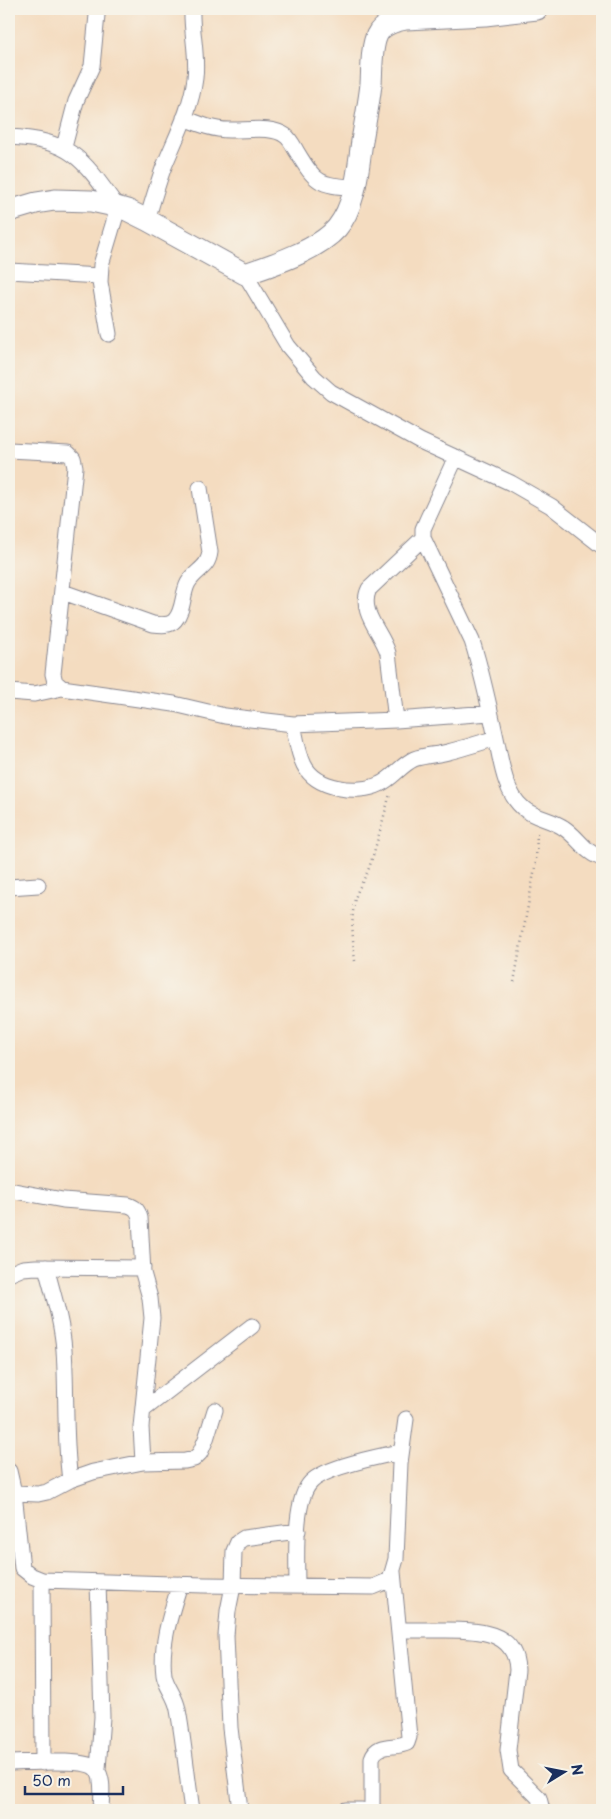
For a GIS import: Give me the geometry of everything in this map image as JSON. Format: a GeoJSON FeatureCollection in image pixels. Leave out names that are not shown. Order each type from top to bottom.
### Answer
{"type":"FeatureCollection","features":[{"type":"Feature","properties":{"kind":"street"},"geometry":{"type":"LineString","coordinates":[[147,220],[163,169],[184,118],[195,78],[192,9]]}},
{"type":"Feature","properties":{"kind":"street"},"geometry":{"type":"LineString","coordinates":[[245,274],[280,262],[326,238],[337,228],[346,214],[354,187],[370,95],[374,44],[377,34],[390,15],[426,17],[485,15],[538,9]]}},
{"type":"Feature","properties":{"kind":"street"},"geometry":{"type":"LineString","coordinates":[[64,147],[76,101],[92,66],[97,14]]}},
{"type":"Feature","properties":{"kind":"street"},"geometry":{"type":"LineString","coordinates":[[184,118],[216,129],[252,129],[276,132],[286,136],[315,178],[323,184],[354,187]]}},
{"type":"Feature","properties":{"kind":"street"},"geometry":{"type":"LineString","coordinates":[[9,137],[44,140],[64,147],[74,154],[87,168],[118,208]]}},
{"type":"Feature","properties":{"kind":"street"},"geometry":{"type":"LineString","coordinates":[[9,211],[36,203],[55,200],[90,201],[118,208],[147,220],[245,274],[288,346],[321,384],[342,400],[420,441],[511,483],[546,503],[602,546]]}},
{"type":"Feature","properties":{"kind":"street"},"geometry":{"type":"LineString","coordinates":[[110,334],[102,298],[100,265],[118,208]]}},
{"type":"Feature","properties":{"kind":"street"},"geometry":{"type":"LineString","coordinates":[[9,271],[100,276]]}},
{"type":"Feature","properties":{"kind":"street"},"geometry":{"type":"LineString","coordinates":[[9,450],[68,453],[73,458],[76,467],[52,674],[55,682],[62,688]]}},
{"type":"Feature","properties":{"kind":"street"},"geometry":{"type":"LineString","coordinates":[[456,457],[423,529],[423,538],[425,546],[472,641],[478,659],[502,765],[512,795],[532,815],[565,828],[590,853],[602,858]]}},
{"type":"Feature","properties":{"kind":"street"},"geometry":{"type":"LineString","coordinates":[[62,592],[153,624],[170,624],[176,619],[180,610],[187,585],[192,577],[208,561],[210,552],[200,488]]}},
{"type":"Feature","properties":{"kind":"street"},"geometry":{"type":"LineString","coordinates":[[396,720],[388,653],[385,642],[369,615],[365,604],[365,596],[368,589],[423,538]]}},
{"type":"Feature","properties":{"kind":"street"},"geometry":{"type":"LineString","coordinates":[[9,692],[34,694],[62,688],[174,704],[225,716],[293,724],[396,720],[490,713]]}},
{"type":"Feature","properties":{"kind":"street"},"geometry":{"type":"LineString","coordinates":[[293,724],[305,767],[312,775],[331,786],[346,789],[378,786],[413,760],[450,752],[496,738]]}},
{"type":"Feature","properties":{"kind":"street"},"geometry":{"type":"LineString","coordinates":[[9,887],[38,885]]}},
{"type":"Feature","properties":{"kind":"street"},"geometry":{"type":"LineString","coordinates":[[9,1190],[55,1199],[134,1207],[138,1211],[143,1268],[146,1288],[150,1298],[152,1318],[141,1440],[143,1462]]}},
{"type":"Feature","properties":{"kind":"street"},"geometry":{"type":"LineString","coordinates":[[46,1267],[61,1328],[64,1349],[65,1437],[70,1480]]}},
{"type":"Feature","properties":{"kind":"street"},"geometry":{"type":"LineString","coordinates":[[9,1274],[22,1268],[143,1268]]}},
{"type":"Feature","properties":{"kind":"street"},"geometry":{"type":"LineString","coordinates":[[143,1410],[252,1326]]}},
{"type":"Feature","properties":{"kind":"street"},"geometry":{"type":"LineString","coordinates":[[14,1493],[38,1494],[47,1492],[70,1480],[93,1472],[143,1462],[186,1462],[194,1459],[200,1453],[215,1410]]}},
{"type":"Feature","properties":{"kind":"street"},"geometry":{"type":"LineString","coordinates":[[9,1471],[14,1493],[22,1568],[32,1576],[42,1580],[233,1586],[373,1587],[390,1580],[396,1559],[401,1452],[406,1419]]}},
{"type":"Feature","properties":{"kind":"street"},"geometry":{"type":"LineString","coordinates":[[297,1586],[300,1506],[304,1492],[311,1481],[322,1474],[340,1468],[401,1452]]}},
{"type":"Feature","properties":{"kind":"street"},"geometry":{"type":"LineString","coordinates":[[240,1810],[230,1728],[226,1654],[228,1611],[233,1586],[234,1551],[238,1542],[244,1538],[298,1532]]}},
{"type":"Feature","properties":{"kind":"street"},"geometry":{"type":"LineString","coordinates":[[372,1810],[372,1758],[374,1752],[379,1748],[407,1743],[409,1737],[393,1572]]}},
{"type":"Feature","properties":{"kind":"street"},"geometry":{"type":"LineString","coordinates":[[42,1580],[43,1762]]}},
{"type":"Feature","properties":{"kind":"street"},"geometry":{"type":"LineString","coordinates":[[98,1582],[102,1705],[98,1769],[101,1780],[101,1810]]}},
{"type":"Feature","properties":{"kind":"street"},"geometry":{"type":"LineString","coordinates":[[180,1584],[168,1620],[164,1676],[167,1685],[173,1693],[178,1711],[192,1810]]}},
{"type":"Feature","properties":{"kind":"street"},"geometry":{"type":"LineString","coordinates":[[399,1630],[476,1630],[494,1636],[513,1651],[517,1661],[517,1670],[508,1761],[511,1770],[539,1798],[542,1810]]}},
{"type":"Feature","properties":{"kind":"street"},"geometry":{"type":"LineString","coordinates":[[9,1763],[78,1762],[91,1764],[98,1769]]}},
{"type":"Feature","properties":{"kind":"street"},"geometry":{"type":"LineString","coordinates":[[346,1810],[362,1810]]}},
{"type":"Feature","properties":{"kind":"path"},"geometry":{"type":"LineString","coordinates":[[355,961],[352,919],[354,904],[357,892],[372,858],[397,771]]}},
{"type":"Feature","properties":{"kind":"path"},"geometry":{"type":"LineString","coordinates":[[514,982],[536,862],[538,836],[532,815]]}}]}
